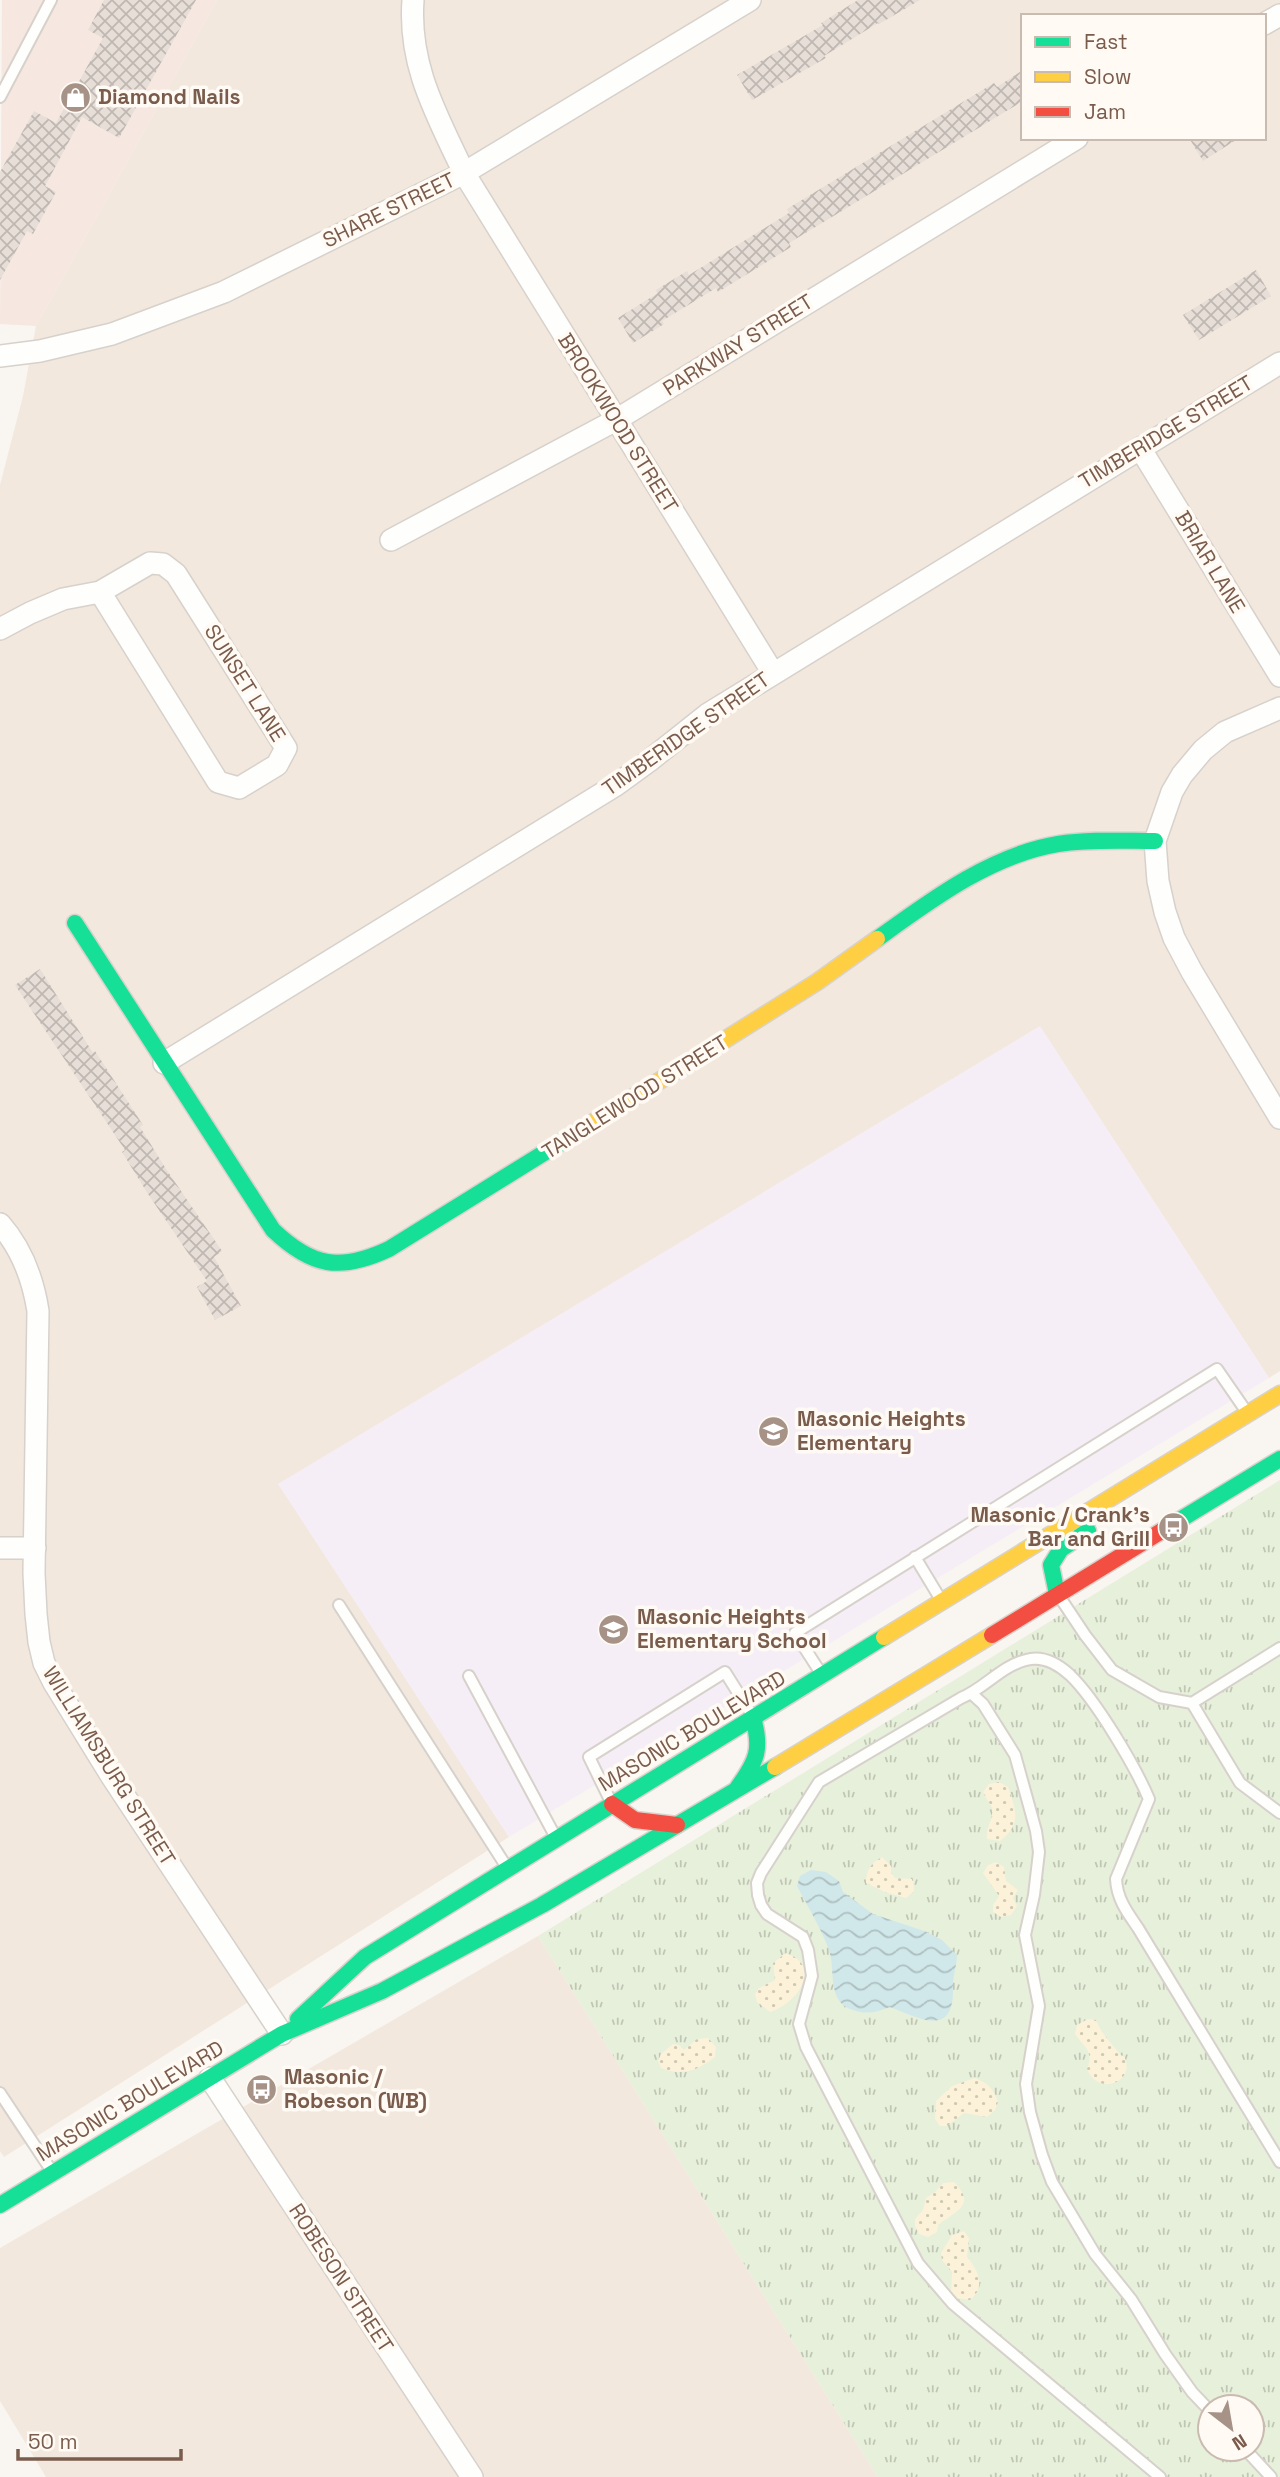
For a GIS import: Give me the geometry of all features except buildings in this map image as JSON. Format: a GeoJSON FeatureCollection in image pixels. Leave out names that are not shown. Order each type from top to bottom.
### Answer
{"type":"FeatureCollection","features":[{"type":"Feature","properties":{"kind":"main road","name":"TANGLEWOOD STREET"},"geometry":{"type":"LineString","coordinates":[[75,923],[273,1230],[301,1255],[334,1264],[357,1263],[408,1240],[817,982],[929,902],[988,868],[1019,854],[1057,844],[1155,841]]}},
{"type":"Feature","properties":{"kind":"main road","name":"MASONIC BOULEVARD"},"geometry":{"type":"LineString","coordinates":[[282,2034],[365,1957],[1280,1394]]}},
{"type":"Feature","properties":{"kind":"main road"},"geometry":{"type":"LineString","coordinates":[[1057,1594],[1051,1565],[1061,1549],[1149,1493],[1213,1435]]}},
{"type":"Feature","properties":{"kind":"main road","name":"MASONIC BOULEVARD"},"geometry":{"type":"LineString","coordinates":[[0,2205],[282,2034],[382,1991],[542,1905],[736,1791],[1280,1459]]}},
{"type":"Feature","properties":{"kind":"main road"},"geometry":{"type":"LineString","coordinates":[[736,1791],[758,1761],[760,1739],[753,1718]]}},
{"type":"Feature","properties":{"kind":"main road"},"geometry":{"type":"LineString","coordinates":[[612,1804],[635,1820],[677,1825]]}},
{"type":"Feature","properties":{"kind":"main road"},"geometry":{"type":"LineString","coordinates":[[507,1869],[518,1890],[542,1905]]}},
{"type":"Feature","properties":{"kind":"street","name":"BROOKWOOD STREET"},"geometry":{"type":"LineString","coordinates":[[413,0],[411,25],[426,91],[464,173],[773,673]]}},
{"type":"Feature","properties":{"kind":"street","name":"SHARE STREET"},"geometry":{"type":"LineString","coordinates":[[0,356],[40,351],[112,334],[224,292],[464,173],[750,0]]}},
{"type":"Feature","properties":{"kind":"street","name":"PARKWAY STREET"},"geometry":{"type":"LineString","coordinates":[[391,540],[616,420],[1074,140]]}},
{"type":"Feature","properties":{"kind":"street","name":"TIMBERIDGE STREET"},"geometry":{"type":"LineString","coordinates":[[164,1063],[616,785],[708,714],[773,673],[1280,363]]}},
{"type":"Feature","properties":{"kind":"street","name":"BRIAR LANE"},"geometry":{"type":"LineString","coordinates":[[1140,448],[1280,676]]}},
{"type":"Feature","properties":{"kind":"street","name":"SUNSET LANE"},"geometry":{"type":"LineString","coordinates":[[0,629],[63,599],[100,592],[150,563],[163,564],[177,574],[286,748],[277,765],[239,788],[218,782],[100,592]]}},
{"type":"Feature","properties":{"kind":"street"},"geometry":{"type":"LineString","coordinates":[[1280,708],[1225,732],[1203,750],[1172,792],[1155,841],[1158,881],[1174,938],[1280,1118]]}},
{"type":"Feature","properties":{"kind":"street","name":"WILLIAMSBURG STREET"},"geometry":{"type":"LineString","coordinates":[[0,1224],[19,1251],[29,1272],[38,1311],[36,1614],[44,1663],[112,1777],[282,2034]]}},
{"type":"Feature","properties":{"kind":"street"},"geometry":{"type":"LineString","coordinates":[[0,1548],[35,1548]]}},
{"type":"Feature","properties":{"kind":"street","name":"ROBESON STREET"},"geometry":{"type":"LineString","coordinates":[[211,2078],[472,2477]]}},
{"type":"Feature","properties":{"kind":"lane"},"geometry":{"type":"LineString","coordinates":[[0,97],[51,0]]}},
{"type":"Feature","properties":{"kind":"lane"},"geometry":{"type":"LineString","coordinates":[[822,1675],[795,1633],[1217,1369],[1248,1414]]}},
{"type":"Feature","properties":{"kind":"lane"},"geometry":{"type":"LineString","coordinates":[[915,1558],[942,1602]]}},
{"type":"Feature","properties":{"kind":"lane"},"geometry":{"type":"LineString","coordinates":[[1057,1594],[1112,1670],[1159,1697],[1192,1703],[1279,1649]]}},
{"type":"Feature","properties":{"kind":"lane"},"geometry":{"type":"LineString","coordinates":[[339,1605],[507,1869]]}},
{"type":"Feature","properties":{"kind":"lane"},"geometry":{"type":"LineString","coordinates":[[1160,2477],[953,2304],[918,2263],[806,2047],[799,2024],[812,1976],[808,1950],[803,1937],[767,1914],[758,1895],[757,1884],[761,1873],[819,1782],[972,1694],[1012,1666],[1027,1659],[1044,1658],[1069,1674],[1102,1718],[1136,1772],[1149,1799],[1116,1879],[1122,1905],[1280,2162]]}},
{"type":"Feature","properties":{"kind":"lane"},"geometry":{"type":"LineString","coordinates":[[612,1804],[589,1757],[725,1672],[753,1718]]}},
{"type":"Feature","properties":{"kind":"lane"},"geometry":{"type":"LineString","coordinates":[[469,1676],[557,1838]]}},
{"type":"Feature","properties":{"kind":"lane"},"geometry":{"type":"LineString","coordinates":[[972,1694],[983,1704],[1015,1755],[1036,1831],[1039,1852],[1034,1895],[1025,1935],[1039,2006],[1026,2084],[1030,2112],[1042,2155],[1052,2182],[1094,2254],[1131,2299],[1165,2354],[1196,2396]]}},
{"type":"Feature","properties":{"kind":"lane"},"geometry":{"type":"LineString","coordinates":[[1192,1703],[1240,1783],[1280,1813]]}},
{"type":"Feature","properties":{"kind":"lane"},"geometry":{"type":"LineString","coordinates":[[0,2093],[53,2172]]}},
{"type":"Feature","properties":{"kind":"lane"},"geometry":{"type":"LineString","coordinates":[[1258,2463],[1271,2477]]}},
{"type":"Feature","properties":{"kind":"shaded area"},"geometry":{"type":"Polygon","coordinates":[[[2,0],[217,0],[36,326],[0,324],[2,0]]]}},
{"type":"Feature","properties":{"kind":"shaded area"},"geometry":{"type":"Polygon","coordinates":[[[217,0],[1280,0],[1280,1371],[1269,1378],[1039,1027],[279,1484],[509,1837],[4,2157],[0,2151],[0,485],[23,396],[36,326],[217,0]]]}},
{"type":"Feature","properties":{"kind":"shaded area","name":"Masonic Heights Elementary"},"geometry":{"type":"Polygon","coordinates":[[[1040,1026],[1269,1378],[509,1837],[278,1484],[1040,1026]]]}},
{"type":"Feature","properties":{"kind":"shaded area"},"geometry":{"type":"Polygon","coordinates":[[[538,1936],[878,2477],[46,2477],[0,2401],[0,2248],[538,1936]]]}},
{"type":"Feature","properties":{"kind":"green space"},"geometry":{"type":"Polygon","coordinates":[[[1280,1480],[1280,2477],[878,2477],[538,1936],[1280,1480]]]}},
{"type":"Feature","properties":{"kind":"sand"},"geometry":{"type":"Polygon","coordinates":[[[999,1782],[1008,1787],[1015,1816],[1012,1829],[1000,1841],[987,1839],[992,1808],[983,1792],[989,1784],[999,1782]]]}},
{"type":"Feature","properties":{"kind":"sand"},"geometry":{"type":"Polygon","coordinates":[[[882,1857],[891,1866],[891,1873],[895,1878],[913,1879],[914,1891],[906,1898],[866,1883],[870,1867],[882,1857]]]}},
{"type":"Feature","properties":{"kind":"sand"},"geometry":{"type":"Polygon","coordinates":[[[996,1862],[1004,1867],[1006,1881],[1018,1890],[1013,1898],[1017,1906],[1011,1915],[1001,1917],[993,1912],[993,1905],[999,1896],[983,1873],[988,1865],[996,1862]]]}},
{"type":"Feature","properties":{"kind":"sand"},"geometry":{"type":"Polygon","coordinates":[[[786,1953],[797,1959],[805,1975],[797,1993],[780,2008],[770,2012],[757,2002],[755,1994],[759,1988],[775,1980],[773,1963],[786,1953]]]}},
{"type":"Feature","properties":{"kind":"sand"},"geometry":{"type":"Polygon","coordinates":[[[1088,2019],[1096,2020],[1100,2029],[1125,2059],[1124,2075],[1113,2083],[1099,2082],[1087,2069],[1089,2054],[1075,2034],[1077,2025],[1088,2019]]]}},
{"type":"Feature","properties":{"kind":"sand"},"geometry":{"type":"Polygon","coordinates":[[[708,2038],[716,2047],[715,2057],[709,2062],[683,2072],[661,2068],[658,2061],[661,2054],[673,2044],[684,2050],[697,2039],[708,2038]]]}},
{"type":"Feature","properties":{"kind":"sand"},"geometry":{"type":"Polygon","coordinates":[[[975,2078],[987,2084],[994,2093],[998,2102],[995,2110],[987,2117],[964,2113],[947,2126],[940,2126],[935,2119],[936,2101],[952,2086],[975,2078]]]}},
{"type":"Feature","properties":{"kind":"sand"},"geometry":{"type":"Polygon","coordinates":[[[954,2182],[964,2196],[961,2207],[938,2225],[937,2232],[928,2237],[919,2234],[915,2219],[923,2210],[926,2198],[943,2183],[954,2182]]]}},
{"type":"Feature","properties":{"kind":"sand"},"geometry":{"type":"Polygon","coordinates":[[[964,2231],[969,2238],[967,2257],[979,2279],[978,2290],[970,2300],[957,2298],[951,2292],[952,2272],[942,2260],[941,2253],[952,2235],[964,2231]]]}},
{"type":"Feature","properties":{"kind":"water"},"geometry":{"type":"Polygon","coordinates":[[[811,1870],[826,1872],[839,1881],[843,1892],[873,1914],[927,1932],[942,1940],[957,1955],[952,2004],[948,2014],[933,2021],[890,2007],[876,2011],[853,2010],[839,2000],[835,1993],[829,1950],[797,1886],[800,1876],[811,1870]]]}},
{"type":"Feature","properties":{"kind":"traffic: fast"},"geometry":{"type":"LineString","coordinates":[[877,939],[963,881],[1009,858],[1070,842],[1155,841]]}},
{"type":"Feature","properties":{"kind":"traffic: fast"},"geometry":{"type":"LineString","coordinates":[[75,923],[273,1230],[301,1252],[314,1258],[341,1263],[356,1261],[389,1249],[589,1125]]}},
{"type":"Feature","properties":{"kind":"traffic: fast"},"geometry":{"type":"LineString","coordinates":[[1178,1521],[1280,1459]]}},
{"type":"Feature","properties":{"kind":"traffic: fast"},"geometry":{"type":"LineString","coordinates":[[1057,1594],[1051,1565],[1061,1549],[1088,1531]]}},
{"type":"Feature","properties":{"kind":"traffic: fast"},"geometry":{"type":"LineString","coordinates":[[298,2019],[365,1957],[884,1637]]}},
{"type":"Feature","properties":{"kind":"traffic: fast"},"geometry":{"type":"LineString","coordinates":[[738,1787],[750,1770],[756,1754],[757,1738],[753,1718]]}},
{"type":"Feature","properties":{"kind":"traffic: fast"},"geometry":{"type":"LineString","coordinates":[[0,2205],[282,2034],[382,1991],[542,1905],[775,1767]]}},
{"type":"Feature","properties":{"kind":"traffic: slow"},"geometry":{"type":"LineString","coordinates":[[589,1125],[817,982],[877,939]]}},
{"type":"Feature","properties":{"kind":"traffic: slow"},"geometry":{"type":"LineString","coordinates":[[884,1637],[1280,1394]]}},
{"type":"Feature","properties":{"kind":"traffic: slow"},"geometry":{"type":"LineString","coordinates":[[775,1767],[992,1635]]}},
{"type":"Feature","properties":{"kind":"traffic: jam"},"geometry":{"type":"LineString","coordinates":[[992,1635],[1178,1521]]}},
{"type":"Feature","properties":{"kind":"traffic: jam"},"geometry":{"type":"LineString","coordinates":[[612,1804],[635,1820],[677,1825]]}},
{"type":"Feature","properties":{"kind":"place","name":"Diamond Nails"},"geometry":{"type":"Point","coordinates":[75,97]}},
{"type":"Feature","properties":{"kind":"place","name":"Masonic Heights Elementary"},"geometry":{"type":"Point","coordinates":[774,1431]}},
{"type":"Feature","properties":{"kind":"place","name":"Masonic / Crank's Bar and Grill"},"geometry":{"type":"Point","coordinates":[1173,1527]}},
{"type":"Feature","properties":{"kind":"place","name":"Masonic Heights Elementary School"},"geometry":{"type":"Point","coordinates":[614,1629]}},
{"type":"Feature","properties":{"kind":"place","name":"Masonic / Robeson (WB)"},"geometry":{"type":"Point","coordinates":[261,2089]}}]}
